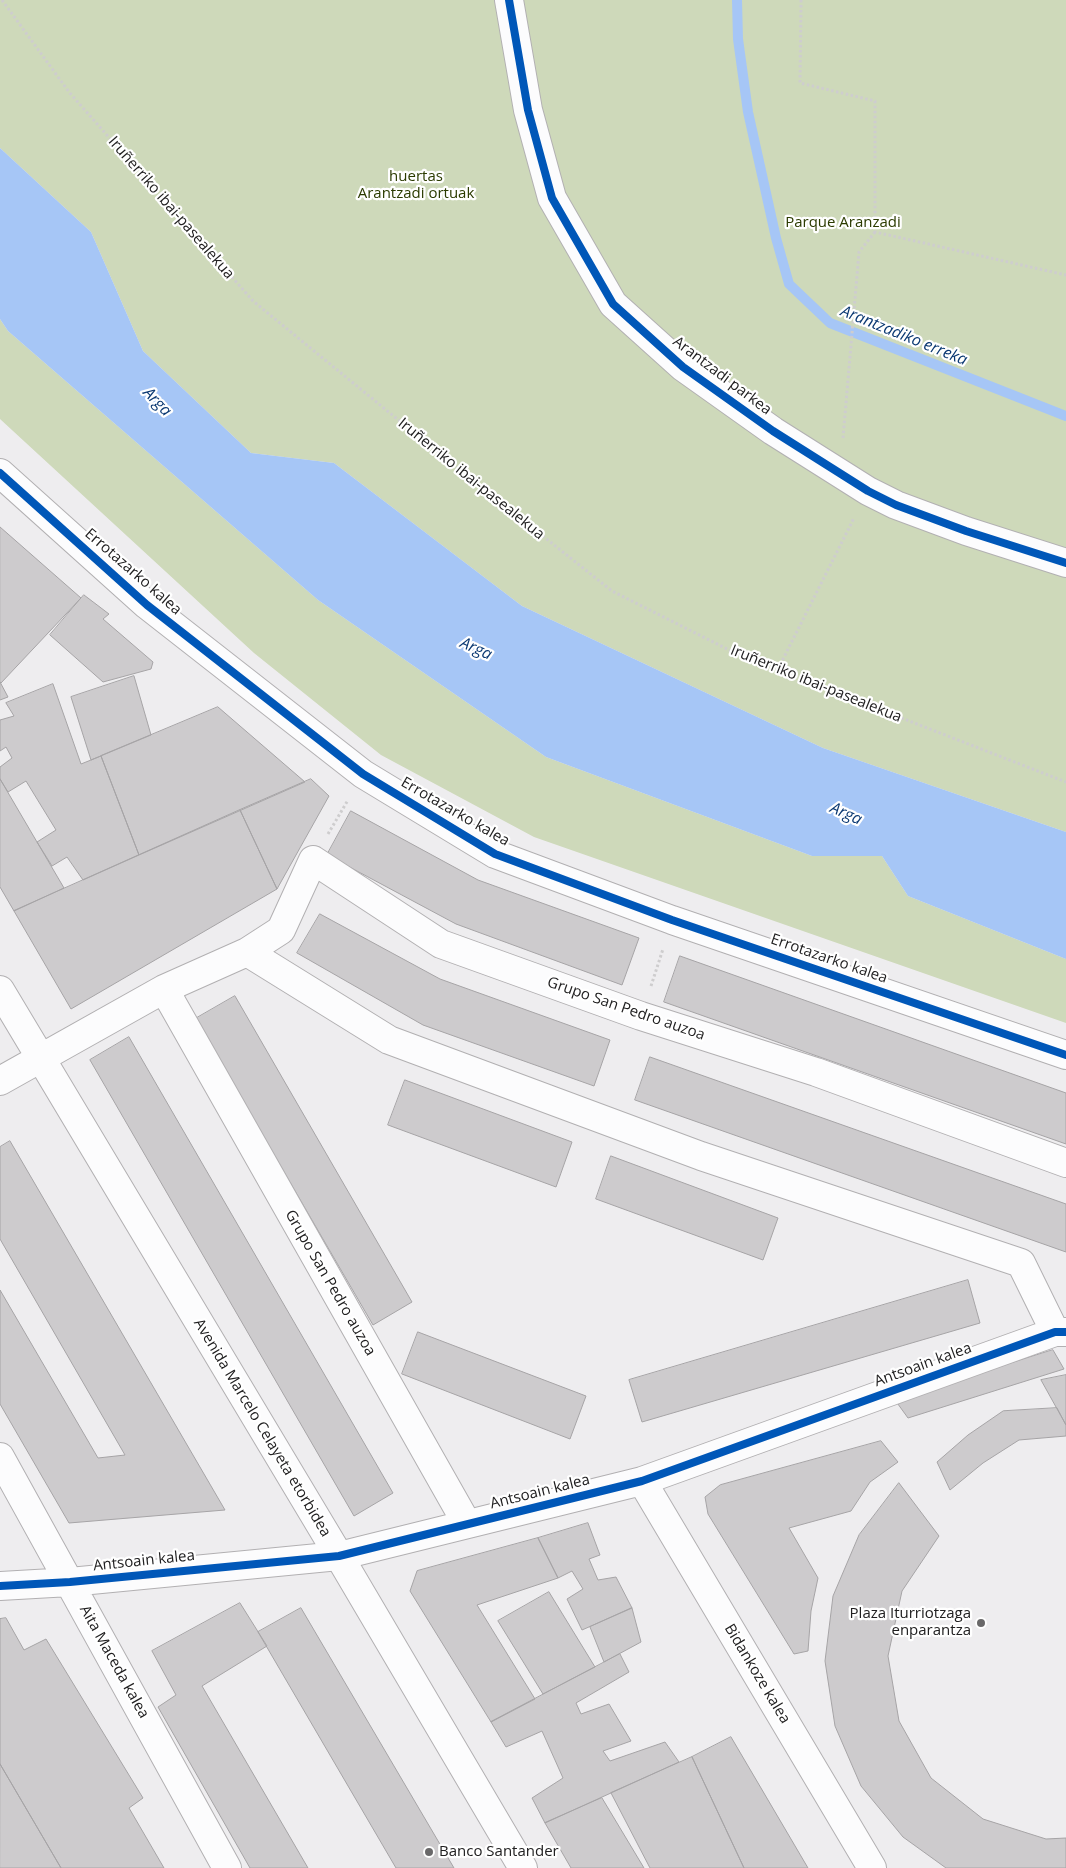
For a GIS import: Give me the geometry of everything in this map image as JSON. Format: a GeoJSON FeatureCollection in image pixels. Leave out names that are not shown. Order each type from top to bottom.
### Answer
{"type":"FeatureCollection","features":[{"type":"Feature","properties":{"kind":"street","name":"Arantzadi parkea"},"geometry":{"type":"LineString","coordinates":[[509,0],[528,110],[552,198],[613,304],[682,367],[773,431],[868,491],[896,505],[966,531],[1066,563]]}},
{"type":"Feature","properties":{"kind":"street","name":"Errotazarko kalea"},"geometry":{"type":"LineString","coordinates":[[0,473],[147,605],[363,774],[495,854],[672,920],[1066,1055]]}},
{"type":"Feature","properties":{"kind":"street"},"geometry":{"type":"LineString","coordinates":[[0,1081],[164,990],[247,952],[281,930],[313,860]]}},
{"type":"Feature","properties":{"kind":"street","name":"Grupo San Pedro auzoa"},"geometry":{"type":"LineString","coordinates":[[313,860],[441,944],[640,1016],[816,1072],[1066,1163]]}},
{"type":"Feature","properties":{"kind":"street"},"geometry":{"type":"LineString","coordinates":[[247,952],[389,1040],[701,1156],[1021,1263],[1060,1332]]}},
{"type":"Feature","properties":{"kind":"street","name":"Avenida Marcelo Celayeta etorbidea"},"geometry":{"type":"LineString","coordinates":[[0,990],[339,1556],[523,1868]]}},
{"type":"Feature","properties":{"kind":"street","name":"Grupo San Pedro auzoa"},"geometry":{"type":"LineString","coordinates":[[164,990],[467,1524]]}},
{"type":"Feature","properties":{"kind":"street","name":"Antsoain kalea"},"geometry":{"type":"LineString","coordinates":[[0,1586],[70,1582],[339,1556],[642,1481],[1060,1332]]}},
{"type":"Feature","properties":{"kind":"street","name":"Aita Maceda kalea"},"geometry":{"type":"LineString","coordinates":[[0,1458],[227,1868]]}},
{"type":"Feature","properties":{"kind":"street","name":"Bidankoze kalea"},"geometry":{"type":"LineString","coordinates":[[642,1481],[872,1868]]}},
{"type":"Feature","properties":{"kind":"path"},"geometry":{"type":"LineString","coordinates":[[802,0],[800,83],[875,101],[875,232],[859,252],[845,429]]}},
{"type":"Feature","properties":{"kind":"path"},"geometry":{"type":"LineString","coordinates":[[875,232],[1066,274]]}},
{"type":"Feature","properties":{"kind":"path"},"geometry":{"type":"LineString","coordinates":[[778,669],[868,491]]}},
{"type":"Feature","properties":{"kind":"path"},"geometry":{"type":"LineString","coordinates":[[313,860],[363,774]]}},
{"type":"Feature","properties":{"kind":"path"},"geometry":{"type":"LineString","coordinates":[[640,1016],[672,920]]}},
{"type":"Feature","properties":{"kind":"green space"},"geometry":{"type":"Polygon","coordinates":[[[0,0],[1066,0],[1066,832],[823,748],[522,606],[334,463],[251,453],[143,351],[91,232],[0,148],[0,0]]]}},
{"type":"Feature","properties":{"kind":"green space"},"geometry":{"type":"Polygon","coordinates":[[[0,319],[8,331],[318,600],[546,757],[812,856],[882,856],[908,896],[1066,959],[1066,1023],[534,837],[381,755],[254,653],[0,419],[0,319]]]}},
{"type":"Feature","properties":{"kind":"water","name":"Arga"},"geometry":{"type":"Polygon","coordinates":[[[0,148],[91,232],[143,351],[251,453],[334,463],[522,606],[823,748],[1066,832],[1066,959],[908,896],[882,856],[812,856],[546,757],[318,600],[8,331],[0,319],[0,148]]]}},
{"type":"Feature","properties":{"kind":"building"},"geometry":{"type":"Polygon","coordinates":[[[0,527],[81,598],[1,683],[0,682],[0,527]]]}},
{"type":"Feature","properties":{"kind":"building"},"geometry":{"type":"Polygon","coordinates":[[[84,595],[109,614],[103,619],[153,662],[151,669],[103,682],[50,635],[84,595]]]}},
{"type":"Feature","properties":{"kind":"building"},"geometry":{"type":"Polygon","coordinates":[[[134,676],[151,735],[91,760],[71,697],[134,676]]]}},
{"type":"Feature","properties":{"kind":"building"},"geometry":{"type":"Polygon","coordinates":[[[0,682],[8,697],[0,700],[0,682]]]}},
{"type":"Feature","properties":{"kind":"building"},"geometry":{"type":"Polygon","coordinates":[[[53,684],[81,764],[101,756],[139,855],[83,880],[67,857],[52,866],[37,842],[56,830],[26,781],[8,792],[0,779],[0,767],[12,758],[6,747],[0,751],[0,720],[14,716],[6,703],[53,684]]]}},
{"type":"Feature","properties":{"kind":"building"},"geometry":{"type":"Polygon","coordinates":[[[218,707],[305,782],[139,855],[101,756],[218,707]]]}},
{"type":"Feature","properties":{"kind":"building"},"geometry":{"type":"Polygon","coordinates":[[[0,779],[64,888],[14,911],[0,887],[0,779]]]}},
{"type":"Feature","properties":{"kind":"building"},"geometry":{"type":"Polygon","coordinates":[[[311,779],[329,796],[277,889],[240,810],[311,779]]]}},
{"type":"Feature","properties":{"kind":"building"},"geometry":{"type":"Polygon","coordinates":[[[240,810],[277,889],[71,1009],[14,911],[240,810]]]}},
{"type":"Feature","properties":{"kind":"building"},"geometry":{"type":"Polygon","coordinates":[[[351,811],[478,880],[639,938],[622,985],[456,924],[327,855],[351,811]]]}},
{"type":"Feature","properties":{"kind":"building"},"geometry":{"type":"Polygon","coordinates":[[[320,914],[440,979],[610,1040],[594,1086],[423,1025],[297,953],[320,914]]]}},
{"type":"Feature","properties":{"kind":"building"},"geometry":{"type":"Polygon","coordinates":[[[680,956],[1066,1093],[1066,1144],[664,1002],[680,956]]]}},
{"type":"Feature","properties":{"kind":"building"},"geometry":{"type":"Polygon","coordinates":[[[235,996],[412,1302],[373,1325],[195,1019],[235,996]]]}},
{"type":"Feature","properties":{"kind":"building"},"geometry":{"type":"Polygon","coordinates":[[[129,1037],[393,1493],[354,1516],[90,1060],[129,1037]]]}},
{"type":"Feature","properties":{"kind":"building"},"geometry":{"type":"Polygon","coordinates":[[[650,1057],[1066,1204],[1066,1252],[635,1100],[650,1057]]]}},
{"type":"Feature","properties":{"kind":"building"},"geometry":{"type":"Polygon","coordinates":[[[405,1080],[572,1142],[556,1187],[388,1125],[405,1080]]]}},
{"type":"Feature","properties":{"kind":"building"},"geometry":{"type":"Polygon","coordinates":[[[10,1141],[225,1510],[69,1523],[0,1404],[0,1290],[98,1458],[125,1455],[0,1239],[0,1147],[10,1141]]]}},
{"type":"Feature","properties":{"kind":"building"},"geometry":{"type":"Polygon","coordinates":[[[611,1156],[778,1218],[763,1260],[596,1199],[611,1156]]]}},
{"type":"Feature","properties":{"kind":"building"},"geometry":{"type":"Polygon","coordinates":[[[968,1280],[980,1323],[642,1422],[629,1380],[968,1280]]]}},
{"type":"Feature","properties":{"kind":"building"},"geometry":{"type":"Polygon","coordinates":[[[418,1332],[586,1396],[570,1439],[402,1374],[418,1332]]]}},
{"type":"Feature","properties":{"kind":"building"},"geometry":{"type":"Polygon","coordinates":[[[1053,1350],[1064,1369],[908,1418],[895,1400],[1053,1350]]]}},
{"type":"Feature","properties":{"kind":"building"},"geometry":{"type":"Polygon","coordinates":[[[1066,1375],[1066,1425],[1041,1380],[1066,1375]]]}},
{"type":"Feature","properties":{"kind":"building"},"geometry":{"type":"Polygon","coordinates":[[[1057,1408],[1066,1425],[1066,1436],[1019,1440],[983,1463],[950,1490],[937,1462],[968,1435],[1003,1411],[1057,1408]]]}},
{"type":"Feature","properties":{"kind":"building"},"geometry":{"type":"Polygon","coordinates":[[[881,1441],[898,1462],[870,1482],[851,1511],[789,1528],[818,1578],[811,1611],[808,1651],[794,1654],[708,1514],[705,1497],[720,1485],[881,1441]]]}},
{"type":"Feature","properties":{"kind":"building"},"geometry":{"type":"Polygon","coordinates":[[[899,1483],[939,1536],[902,1591],[888,1656],[899,1721],[931,1778],[983,1819],[1046,1839],[1066,1838],[1066,1868],[946,1868],[903,1837],[861,1786],[835,1726],[825,1661],[833,1596],[859,1535],[899,1483]]]}},
{"type":"Feature","properties":{"kind":"building"},"geometry":{"type":"Polygon","coordinates":[[[588,1523],[600,1555],[589,1559],[598,1580],[616,1577],[632,1608],[582,1630],[567,1599],[583,1589],[572,1571],[558,1578],[538,1538],[588,1523]]]}},
{"type":"Feature","properties":{"kind":"building"},"geometry":{"type":"Polygon","coordinates":[[[538,1538],[558,1578],[477,1605],[535,1699],[491,1722],[410,1591],[417,1571],[538,1538]]]}},
{"type":"Feature","properties":{"kind":"building"},"geometry":{"type":"Polygon","coordinates":[[[549,1592],[595,1667],[543,1694],[498,1621],[549,1592]]]}},
{"type":"Feature","properties":{"kind":"building"},"geometry":{"type":"Polygon","coordinates":[[[240,1603],[267,1646],[202,1686],[308,1868],[250,1868],[158,1707],[176,1695],[152,1651],[240,1603]]]}},
{"type":"Feature","properties":{"kind":"building"},"geometry":{"type":"Polygon","coordinates":[[[301,1608],[454,1868],[396,1868],[258,1632],[301,1608]]]}},
{"type":"Feature","properties":{"kind":"building"},"geometry":{"type":"Polygon","coordinates":[[[632,1608],[641,1642],[604,1662],[590,1627],[632,1608]]]}},
{"type":"Feature","properties":{"kind":"building"},"geometry":{"type":"Polygon","coordinates":[[[6,1618],[24,1650],[46,1639],[143,1798],[129,1808],[164,1868],[61,1868],[0,1764],[0,1619],[6,1618]]]}},
{"type":"Feature","properties":{"kind":"building"},"geometry":{"type":"Polygon","coordinates":[[[620,1654],[629,1672],[576,1703],[581,1714],[609,1704],[631,1741],[603,1751],[610,1761],[665,1742],[679,1762],[545,1823],[532,1798],[563,1778],[542,1731],[506,1747],[491,1722],[620,1654]]]}},
{"type":"Feature","properties":{"kind":"building"},"geometry":{"type":"Polygon","coordinates":[[[731,1737],[808,1868],[744,1868],[692,1757],[731,1737]]]}},
{"type":"Feature","properties":{"kind":"building"},"geometry":{"type":"Polygon","coordinates":[[[692,1757],[744,1868],[650,1868],[611,1793],[692,1757]]]}},
{"type":"Feature","properties":{"kind":"building"},"geometry":{"type":"Polygon","coordinates":[[[0,1764],[61,1868],[0,1868],[0,1764]]]}},
{"type":"Feature","properties":{"kind":"building"},"geometry":{"type":"Polygon","coordinates":[[[602,1798],[644,1868],[571,1868],[545,1823],[602,1798]]]}},
{"type":"Feature","properties":{"kind":"waterway","name":"Arantzadiko erreka"},"geometry":{"type":"LineString","coordinates":[[737,0],[738,39],[748,112],[776,238],[789,284],[830,323],[1066,416]]}},
{"type":"Feature","properties":{"kind":"cycle path"},"geometry":{"type":"LineString","coordinates":[[509,0],[528,110],[552,198],[613,304],[683,367],[773,431],[868,491],[896,505],[966,531],[1066,563]]}},
{"type":"Feature","properties":{"kind":"cycle path"},"geometry":{"type":"LineString","coordinates":[[0,473],[147,605],[363,774],[495,854],[672,920],[1066,1055]]}},
{"type":"Feature","properties":{"kind":"cycle path"},"geometry":{"type":"LineString","coordinates":[[0,1586],[70,1582],[339,1556],[642,1481],[1055,1332],[1066,1332]]}},
{"type":"Feature","properties":{"kind":"place","name":"Plaza Iturriotzaga enparantza"},"geometry":{"type":"Point","coordinates":[981,1623]}},
{"type":"Feature","properties":{"kind":"place","name":"Banco Santander"},"geometry":{"type":"Point","coordinates":[429,1852]}},
{"type":"Feature","properties":{"kind":"park label","name":"huertas Arantzadi ortuak"},"geometry":{"type":"Point","coordinates":[416,186]}},
{"type":"Feature","properties":{"kind":"park label","name":"Parque Aranzadi"},"geometry":{"type":"Point","coordinates":[843,223]}}]}
